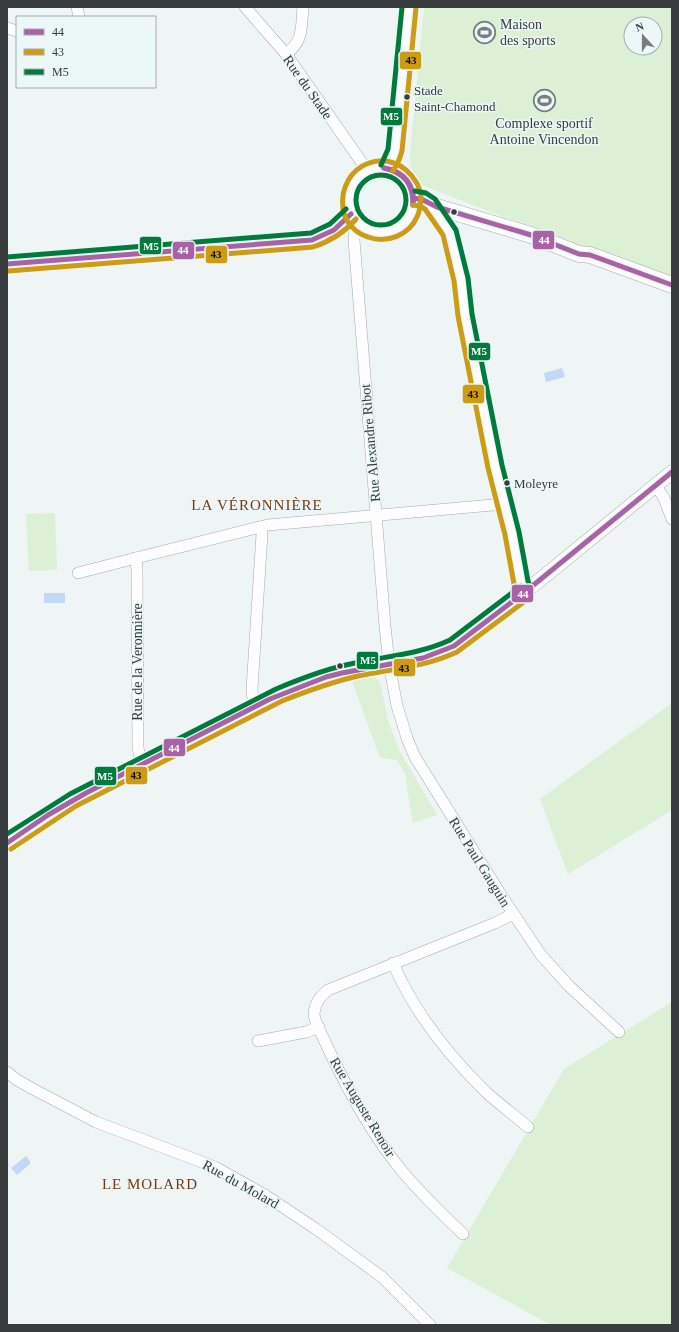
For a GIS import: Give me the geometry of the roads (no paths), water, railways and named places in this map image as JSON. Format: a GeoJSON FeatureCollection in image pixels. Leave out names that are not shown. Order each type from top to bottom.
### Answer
{"type":"FeatureCollection","features":[{"type":"Feature","properties":{"kind":"main road"},"geometry":{"type":"LineString","coordinates":[[387,168],[398,172],[405,178],[411,187],[414,198],[412,212],[405,222],[396,229],[388,232],[376,233],[366,229],[354,218],[348,200],[350,188],[359,176],[367,170],[387,168]]}},
{"type":"Feature","properties":{"kind":"main road"},"geometry":{"type":"LineString","coordinates":[[414,198],[423,199],[430,204],[537,237],[579,254],[590,255],[672,285]]}},
{"type":"Feature","properties":{"kind":"main road"},"geometry":{"type":"LineString","coordinates":[[7,264],[312,240],[334,232],[343,224],[354,218]]}},
{"type":"Feature","properties":{"kind":"street","name":"Rue du Stade"},"geometry":{"type":"LineString","coordinates":[[244,7],[286,54],[367,170]]}},
{"type":"Feature","properties":{"kind":"street"},"geometry":{"type":"LineString","coordinates":[[286,54],[299,42],[303,7]]}},
{"type":"Feature","properties":{"kind":"street"},"geometry":{"type":"LineString","coordinates":[[387,168],[395,150],[409,7]]}},
{"type":"Feature","properties":{"kind":"street"},"geometry":{"type":"LineString","coordinates":[[430,204],[448,230],[457,258],[465,315],[495,467],[512,534],[521,583],[525,592]]}},
{"type":"Feature","properties":{"kind":"street","name":"Rue Alexandre Ribot"},"geometry":{"type":"LineString","coordinates":[[354,218],[354,240],[389,664]]}},
{"type":"Feature","properties":{"kind":"street"},"geometry":{"type":"LineString","coordinates":[[7,843],[73,800],[256,706],[306,684],[346,671],[428,657],[442,653],[454,646],[525,592],[672,472]]}},
{"type":"Feature","properties":{"kind":"street"},"geometry":{"type":"LineString","coordinates":[[656,486],[664,498],[672,519]]}},
{"type":"Feature","properties":{"kind":"street"},"geometry":{"type":"LineString","coordinates":[[78,573],[261,527],[504,504]]}},
{"type":"Feature","properties":{"kind":"street"},"geometry":{"type":"LineString","coordinates":[[256,706],[252,696],[262,534],[261,527]]}},
{"type":"Feature","properties":{"kind":"street","name":"Rue de la Veronnière"},"geometry":{"type":"LineString","coordinates":[[136,558],[138,748],[143,764]]}},
{"type":"Feature","properties":{"kind":"street","name":"Rue Paul Gauguin"},"geometry":{"type":"LineString","coordinates":[[389,664],[402,725],[415,757],[513,914],[541,955],[569,986],[619,1032]]}},
{"type":"Feature","properties":{"kind":"street","name":"Rue Auguste Renoir"},"geometry":{"type":"LineString","coordinates":[[463,1234],[433,1205],[402,1171],[380,1142],[341,1077],[314,1014],[315,1005],[321,996],[328,990],[495,923],[513,914]]}},
{"type":"Feature","properties":{"kind":"street"},"geometry":{"type":"LineString","coordinates":[[394,963],[413,1002],[430,1028],[458,1063],[487,1093],[528,1127]]}},
{"type":"Feature","properties":{"kind":"street"},"geometry":{"type":"LineString","coordinates":[[258,1041],[306,1032],[319,1027]]}},
{"type":"Feature","properties":{"kind":"street","name":"Rue du Molard"},"geometry":{"type":"LineString","coordinates":[[7,1072],[33,1090],[96,1122],[215,1167],[265,1195],[316,1229],[382,1277],[430,1325]]}},
{"type":"Feature","properties":{"kind":"water"},"geometry":{"type":"Polygon","coordinates":[[[562,368],[565,377],[546,382],[544,373],[562,368]]]}},
{"type":"Feature","properties":{"kind":"water"},"geometry":{"type":"Polygon","coordinates":[[[44,593],[65,593],[65,603],[44,603],[44,593]]]}},
{"type":"Feature","properties":{"kind":"water"},"geometry":{"type":"Polygon","coordinates":[[[26,1156],[30,1161],[30,1164],[17,1175],[11,1168],[26,1156]]]}},
{"type":"Feature","properties":{"kind":"place","name":"Maison des sports"},"geometry":{"type":"Point","coordinates":[485,32]}},
{"type":"Feature","properties":{"kind":"place","name":"Stade Saint-Chamond"},"geometry":{"type":"Point","coordinates":[407,97]}},
{"type":"Feature","properties":{"kind":"place","name":"Complexe sportif Antoine Vincendon"},"geometry":{"type":"Point","coordinates":[544,101]}},
{"type":"Feature","properties":{"kind":"place","name":"Moleyre"},"geometry":{"type":"Point","coordinates":[507,483]}},
{"type":"Feature","properties":{"kind":"district","name":"LA VÉRONNIÈRE"},"geometry":{"type":"Point","coordinates":[257,505]}},
{"type":"Feature","properties":{"kind":"district","name":"LE MOLARD"},"geometry":{"type":"Point","coordinates":[150,1184]}}]}
